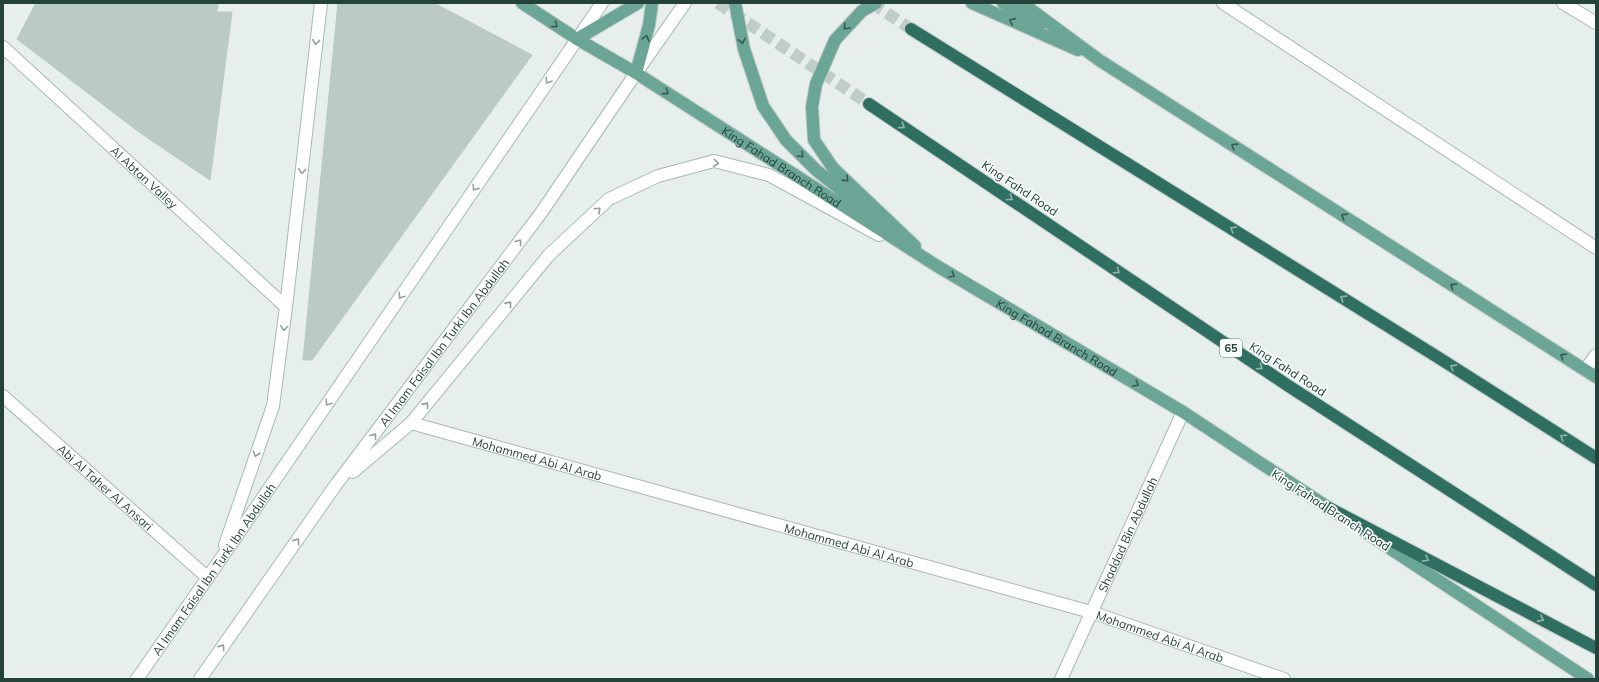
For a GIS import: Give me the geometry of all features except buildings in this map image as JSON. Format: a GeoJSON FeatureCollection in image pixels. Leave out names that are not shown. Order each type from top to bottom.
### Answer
{"type":"FeatureCollection","features":[{"type":"Feature","properties":{"kind":"highway"},"geometry":{"type":"LineString","coordinates":[[911,29],[1439,358],[1596,458]]}},
{"type":"Feature","properties":{"kind":"highway","name":"King Fahd Road"},"geometry":{"type":"LineString","coordinates":[[870,104],[1287,385],[1596,585]]}},
{"type":"Feature","properties":{"kind":"highway"},"geometry":{"type":"LineString","coordinates":[[1329,508],[1596,648]]}},
{"type":"Feature","properties":{"kind":"main road","name":"King Fahad Branch Road"},"geometry":{"type":"LineString","coordinates":[[522,3],[577,39],[636,73],[936,266],[1183,412],[1588,679]]}},
{"type":"Feature","properties":{"kind":"main road"},"geometry":{"type":"LineString","coordinates":[[577,39],[638,3]]}},
{"type":"Feature","properties":{"kind":"main road"},"geometry":{"type":"LineString","coordinates":[[636,73],[650,25],[652,3]]}},
{"type":"Feature","properties":{"kind":"main road"},"geometry":{"type":"LineString","coordinates":[[735,3],[744,49],[763,106],[786,140],[816,170],[936,266]]}},
{"type":"Feature","properties":{"kind":"main road"},"geometry":{"type":"LineString","coordinates":[[876,3],[862,11],[835,40],[816,84],[812,107],[814,140],[834,168],[936,266]]}},
{"type":"Feature","properties":{"kind":"main road"},"geometry":{"type":"LineString","coordinates":[[972,3],[1099,60]]}},
{"type":"Feature","properties":{"kind":"main road"},"geometry":{"type":"LineString","coordinates":[[1003,3],[1099,60],[1591,374]]}},
{"type":"Feature","properties":{"kind":"main road"},"geometry":{"type":"LineString","coordinates":[[1022,3],[1099,60]]}},
{"type":"Feature","properties":{"kind":"street"},"geometry":{"type":"LineString","coordinates":[[220,560],[273,406],[321,3]]}},
{"type":"Feature","properties":{"kind":"street","name":"Al Imam Faisal Ibn Turki Ibn Abdullah"},"geometry":{"type":"LineString","coordinates":[[137,679],[208,578],[602,3]]}},
{"type":"Feature","properties":{"kind":"street","name":"Al Imam Faisal Ibn Turki Ibn Abdullah"},"geometry":{"type":"LineString","coordinates":[[200,679],[335,486],[541,213],[685,3]]}},
{"type":"Feature","properties":{"kind":"street"},"geometry":{"type":"LineString","coordinates":[[1223,3],[1596,248]]}},
{"type":"Feature","properties":{"kind":"street"},"geometry":{"type":"LineString","coordinates":[[1563,3],[1596,24]]}},
{"type":"Feature","properties":{"kind":"street","name":"Al Abtan Valley"},"geometry":{"type":"LineString","coordinates":[[3,47],[286,307]]}},
{"type":"Feature","properties":{"kind":"street"},"geometry":{"type":"LineString","coordinates":[[335,486],[411,423],[549,255],[609,199],[658,176],[714,162],[769,175],[936,266]]}},
{"type":"Feature","properties":{"kind":"street"},"geometry":{"type":"LineString","coordinates":[[1591,374],[1596,355]]}},
{"type":"Feature","properties":{"kind":"street","name":"Abi Al Taher Al Ansari"},"geometry":{"type":"LineString","coordinates":[[3,396],[208,578]]}},
{"type":"Feature","properties":{"kind":"street","name":"Shaddad Bin Abdullah"},"geometry":{"type":"LineString","coordinates":[[1061,679],[1183,412]]}},
{"type":"Feature","properties":{"kind":"street","name":"Mohammed Abi Al Arab"},"geometry":{"type":"LineString","coordinates":[[411,423],[1091,612],[1266,676],[1284,679]]}},
{"type":"Feature","properties":{"kind":"tunnel"},"geometry":{"type":"LineString","coordinates":[[718,3],[869,104]]}},
{"type":"Feature","properties":{"kind":"tunnel"},"geometry":{"type":"LineString","coordinates":[[872,3],[911,29]]}}]}
